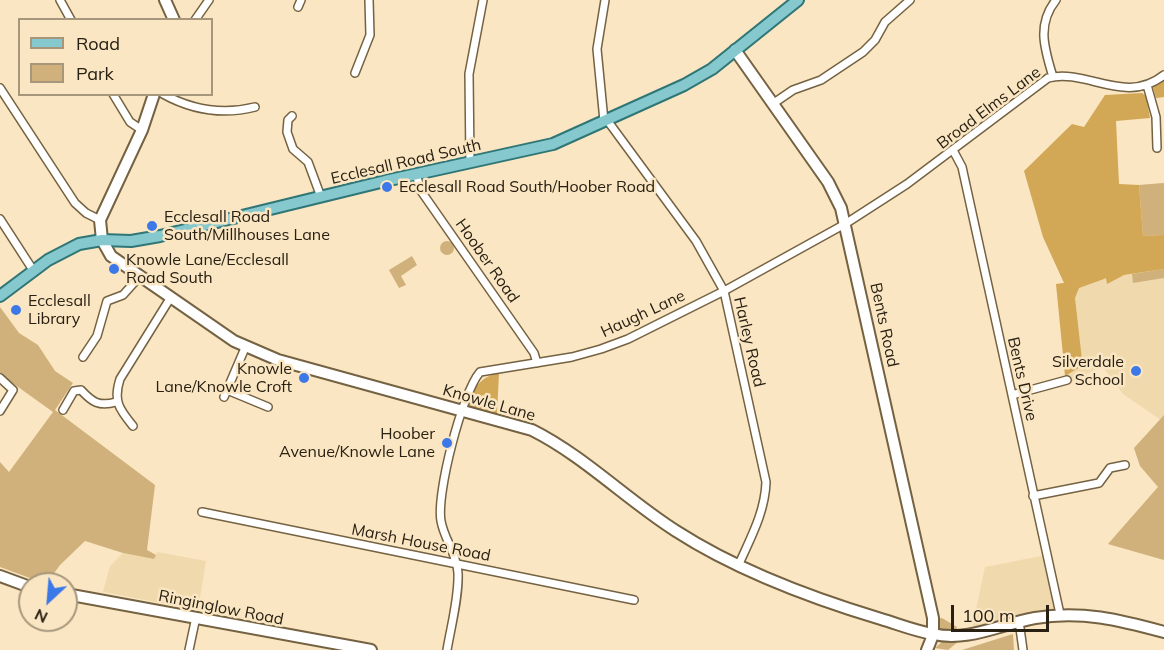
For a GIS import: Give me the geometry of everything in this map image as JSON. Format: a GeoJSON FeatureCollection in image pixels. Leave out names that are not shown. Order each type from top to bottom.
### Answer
{"type":"FeatureCollection","features":[{"type":"Feature","properties":{"kind":"main road","name":"Ecclesall Road South"},"geometry":{"type":"LineString","coordinates":[[0,296],[33,270],[79,244],[102,240],[131,241],[160,236],[416,174],[553,144],[684,85],[712,69],[798,0]]}},
{"type":"Feature","properties":{"kind":"street"},"geometry":{"type":"LineString","coordinates":[[60,0],[70,18]]}},
{"type":"Feature","properties":{"kind":"street"},"geometry":{"type":"LineString","coordinates":[[165,0],[173,18]]}},
{"type":"Feature","properties":{"kind":"street"},"geometry":{"type":"LineString","coordinates":[[196,18],[209,0]]}},
{"type":"Feature","properties":{"kind":"street"},"geometry":{"type":"LineString","coordinates":[[355,73],[370,35],[369,0]]}},
{"type":"Feature","properties":{"kind":"street"},"geometry":{"type":"LineString","coordinates":[[470,163],[469,74],[483,0]]}},
{"type":"Feature","properties":{"kind":"street"},"geometry":{"type":"LineString","coordinates":[[605,0],[597,49],[605,120]]}},
{"type":"Feature","properties":{"kind":"street"},"geometry":{"type":"LineString","coordinates":[[774,103],[793,90],[822,80],[863,52],[875,40],[885,22],[910,0]]}},
{"type":"Feature","properties":{"kind":"street"},"geometry":{"type":"LineString","coordinates":[[1053,77],[1042,37],[1047,14],[1056,0]]}},
{"type":"Feature","properties":{"kind":"street","name":"Bents Road"},"geometry":{"type":"LineString","coordinates":[[735,50],[828,182],[841,208],[933,618],[933,634]]}},
{"type":"Feature","properties":{"kind":"street","name":"Broad Elms Lane"},"geometry":{"type":"LineString","coordinates":[[845,224],[954,152],[1042,81],[1053,77],[1067,77],[1114,87],[1147,84],[1164,75]]}},
{"type":"Feature","properties":{"kind":"street"},"geometry":{"type":"LineString","coordinates":[[1147,84],[1156,117],[1157,148]]}},
{"type":"Feature","properties":{"kind":"street"},"geometry":{"type":"LineString","coordinates":[[0,88],[75,203],[86,213],[100,220]]}},
{"type":"Feature","properties":{"kind":"street"},"geometry":{"type":"LineString","coordinates":[[114,96],[130,122],[142,130]]}},
{"type":"Feature","properties":{"kind":"street"},"geometry":{"type":"LineString","coordinates":[[102,240],[100,220],[142,130],[153,96]]}},
{"type":"Feature","properties":{"kind":"street"},"geometry":{"type":"LineString","coordinates":[[167,96],[180,103],[204,109],[231,111],[255,107]]}},
{"type":"Feature","properties":{"kind":"street"},"geometry":{"type":"LineString","coordinates":[[292,116],[288,120],[287,132],[293,149],[308,162],[321,197]]}},
{"type":"Feature","properties":{"kind":"street","name":"Harley Road"},"geometry":{"type":"LineString","coordinates":[[605,120],[696,241],[724,291],[766,482],[761,514],[739,564]]}},
{"type":"Feature","properties":{"kind":"street","name":"Bents Drive"},"geometry":{"type":"LineString","coordinates":[[954,152],[962,167],[1060,614]]}},
{"type":"Feature","properties":{"kind":"street","name":"Hoober Road"},"geometry":{"type":"LineString","coordinates":[[416,174],[421,191],[495,295],[534,353],[537,363]]}},
{"type":"Feature","properties":{"kind":"street"},"geometry":{"type":"LineString","coordinates":[[0,219],[33,270]]}},
{"type":"Feature","properties":{"kind":"street","name":"Haugh Lane"},"geometry":{"type":"LineString","coordinates":[[460,411],[472,383],[480,372],[586,353],[628,339],[724,291],[845,224]]}},
{"type":"Feature","properties":{"kind":"street","name":"Knowle Lane"},"geometry":{"type":"LineString","coordinates":[[102,240],[111,256],[245,348],[278,360],[460,411],[518,424],[545,436],[675,530],[739,564],[834,604],[933,634]]}},
{"type":"Feature","properties":{"kind":"street"},"geometry":{"type":"LineString","coordinates":[[83,357],[97,336],[107,301],[123,295],[141,275]]}},
{"type":"Feature","properties":{"kind":"street"},"geometry":{"type":"LineString","coordinates":[[133,426],[116,402],[120,379],[171,297]]}},
{"type":"Feature","properties":{"kind":"street"},"geometry":{"type":"LineString","coordinates":[[245,348],[225,394],[268,406]]}},
{"type":"Feature","properties":{"kind":"street"},"geometry":{"type":"LineString","coordinates":[[0,378],[13,390],[0,411]]}},
{"type":"Feature","properties":{"kind":"street"},"geometry":{"type":"LineString","coordinates":[[1012,395],[1067,380]]}},
{"type":"Feature","properties":{"kind":"street"},"geometry":{"type":"LineString","coordinates":[[63,410],[75,391],[81,390],[88,398],[100,405],[116,402]]}},
{"type":"Feature","properties":{"kind":"street"},"geometry":{"type":"LineString","coordinates":[[447,650],[458,578],[457,564],[443,530],[440,507],[460,411]]}},
{"type":"Feature","properties":{"kind":"street"},"geometry":{"type":"LineString","coordinates":[[1034,496],[1099,483],[1110,468],[1125,465]]}},
{"type":"Feature","properties":{"kind":"street","name":"Marsh House Road"},"geometry":{"type":"LineString","coordinates":[[202,512],[634,600]]}},
{"type":"Feature","properties":{"kind":"street"},"geometry":{"type":"LineString","coordinates":[[0,576],[18,583]]}},
{"type":"Feature","properties":{"kind":"street","name":"Ringinglow Road"},"geometry":{"type":"LineString","coordinates":[[78,596],[371,650]]}},
{"type":"Feature","properties":{"kind":"street"},"geometry":{"type":"LineString","coordinates":[[927,650],[933,634],[961,636],[1019,621],[1060,614],[1098,616],[1164,632]]}},
{"type":"Feature","properties":{"kind":"street"},"geometry":{"type":"LineString","coordinates":[[189,650],[196,617]]}},
{"type":"Feature","properties":{"kind":"street"},"geometry":{"type":"LineString","coordinates":[[1019,621],[1023,650]]}},
{"type":"Feature","properties":{"kind":"shaded area"},"geometry":{"type":"Polygon","coordinates":[[[1164,78],[1164,97],[1156,98],[1153,87],[1164,78]]]}},
{"type":"Feature","properties":{"kind":"shaded area"},"geometry":{"type":"Polygon","coordinates":[[[1142,93],[1146,96],[1150,118],[1116,121],[1119,184],[1139,185],[1143,236],[1164,235],[1164,269],[1124,275],[1107,284],[1106,278],[1079,288],[1075,298],[1082,360],[1087,360],[1087,363],[1065,376],[1056,284],[1064,283],[1043,237],[1024,171],[1072,124],[1084,127],[1105,95],[1142,93]]]}},
{"type":"Feature","properties":{"kind":"shaded area","name":"Silverdale School"},"geometry":{"type":"Polygon","coordinates":[[[1164,183],[1164,560],[1108,544],[1158,487],[1140,466],[1134,448],[1161,420],[1123,394],[1102,366],[1068,384],[1056,284],[1146,272],[1139,185],[1164,183]]]}},
{"type":"Feature","properties":{"kind":"shaded area"},"geometry":{"type":"Polygon","coordinates":[[[499,373],[497,414],[469,406],[478,384],[493,374],[499,373]]]}},
{"type":"Feature","properties":{"kind":"shaded area"},"geometry":{"type":"Polygon","coordinates":[[[157,552],[206,561],[198,610],[103,592],[110,566],[123,553],[154,559],[157,552]]]}},
{"type":"Feature","properties":{"kind":"shaded area"},"geometry":{"type":"Polygon","coordinates":[[[1046,555],[1060,614],[971,634],[985,567],[1046,555]]]}},
{"type":"Feature","properties":{"kind":"green space"},"geometry":{"type":"Polygon","coordinates":[[[1164,183],[1164,235],[1143,236],[1139,185],[1164,183]]]}},
{"type":"Feature","properties":{"kind":"green space"},"geometry":{"type":"Polygon","coordinates":[[[447,241],[452,243],[454,248],[452,253],[447,255],[442,253],[440,248],[442,243],[447,241]]]}},
{"type":"Feature","properties":{"kind":"green space"},"geometry":{"type":"Polygon","coordinates":[[[412,256],[417,265],[401,276],[406,285],[399,288],[389,270],[412,256]]]}},
{"type":"Feature","properties":{"kind":"green space"},"geometry":{"type":"Polygon","coordinates":[[[1164,269],[1164,278],[1133,283],[1132,274],[1164,269]]]}},
{"type":"Feature","properties":{"kind":"green space"},"geometry":{"type":"Polygon","coordinates":[[[0,307],[19,333],[38,345],[55,371],[73,383],[55,410],[155,485],[147,550],[156,555],[154,559],[123,553],[85,541],[55,572],[18,574],[0,567],[0,462],[9,472],[53,412],[0,374],[0,307]]]}},
{"type":"Feature","properties":{"kind":"green space"},"geometry":{"type":"Polygon","coordinates":[[[1164,415],[1164,560],[1108,544],[1158,487],[1140,466],[1134,448],[1164,415]]]}},
{"type":"Feature","properties":{"kind":"green space"},"geometry":{"type":"Polygon","coordinates":[[[942,618],[957,627],[954,634],[938,629],[935,620],[942,618]]]}},
{"type":"Feature","properties":{"kind":"green space"},"geometry":{"type":"Polygon","coordinates":[[[1013,634],[1014,650],[962,650],[1013,634]]]}},
{"type":"Feature","properties":{"kind":"green space"},"geometry":{"type":"Polygon","coordinates":[[[959,641],[948,650],[935,648],[942,642],[959,641]]]}},
{"type":"Feature","properties":{"kind":"place","name":"Ecclesall Road South/Hoober Road"},"geometry":{"type":"Point","coordinates":[387,187]}},
{"type":"Feature","properties":{"kind":"place","name":"Ecclesall Road South/Millhouses Lane"},"geometry":{"type":"Point","coordinates":[152,226]}},
{"type":"Feature","properties":{"kind":"place","name":"Knowle Lane/Ecclesall Road South"},"geometry":{"type":"Point","coordinates":[114,269]}},
{"type":"Feature","properties":{"kind":"place","name":"Ecclesall Library"},"geometry":{"type":"Point","coordinates":[16,310]}},
{"type":"Feature","properties":{"kind":"place","name":"Silverdale School"},"geometry":{"type":"Point","coordinates":[1136,371]}},
{"type":"Feature","properties":{"kind":"place","name":"Knowle Lane/Knowle Croft"},"geometry":{"type":"Point","coordinates":[304,378]}},
{"type":"Feature","properties":{"kind":"place","name":"Hoober Avenue/Knowle Lane"},"geometry":{"type":"Point","coordinates":[447,443]}}]}
